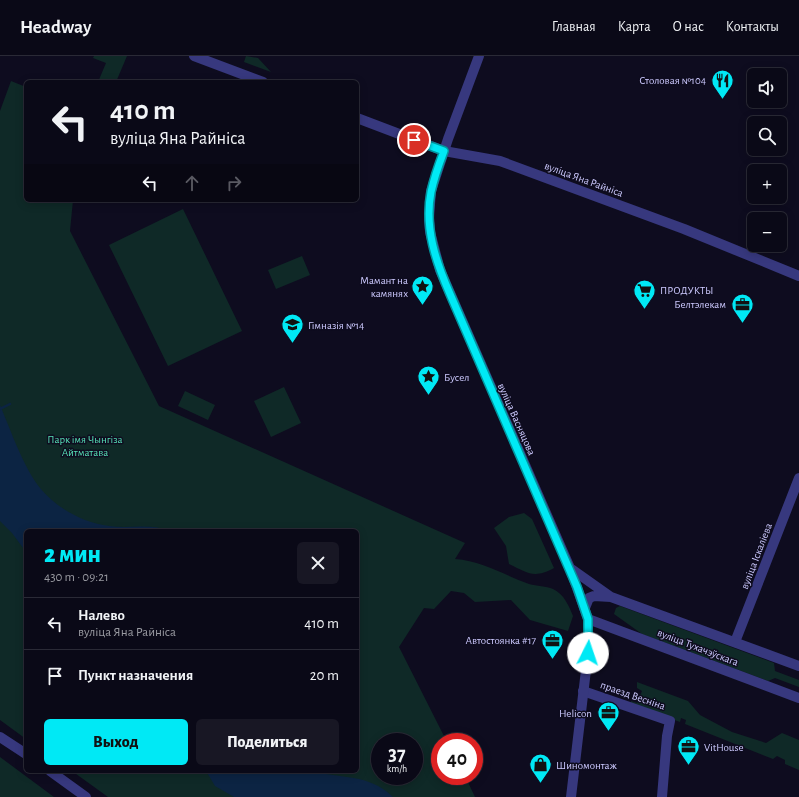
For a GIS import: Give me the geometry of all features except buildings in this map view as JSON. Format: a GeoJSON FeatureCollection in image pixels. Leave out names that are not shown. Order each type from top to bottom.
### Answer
{"type":"FeatureCollection","features":[{"type":"Feature","properties":{"kind":"street"},"geometry":{"type":"LineString","coordinates":[[194,56],[258,80]]}},
{"type":"Feature","properties":{"kind":"street","name":"вуліца Васняцова"},"geometry":{"type":"LineString","coordinates":[[478,56],[431,191],[430,232],[440,270],[570,568],[588,619],[589,639],[571,797]]}},
{"type":"Feature","properties":{"kind":"street","name":"вуліца Яна Райніса"},"geometry":{"type":"LineString","coordinates":[[359,119],[444,151],[500,161],[684,228],[799,276]]}},
{"type":"Feature","properties":{"kind":"street","name":"вуліца Іскаліева"},"geometry":{"type":"LineString","coordinates":[[735,642],[799,478]]}},
{"type":"Feature","properties":{"kind":"street","name":"вуліца Тухачэўскага"},"geometry":{"type":"LineString","coordinates":[[570,568],[610,597],[799,666]]}},
{"type":"Feature","properties":{"kind":"street","name":"вуліца Тухачэўскага"},"geometry":{"type":"LineString","coordinates":[[585,608],[589,598],[594,596],[610,597]]}},
{"type":"Feature","properties":{"kind":"street","name":"вуліца Тухачэўскага"},"geometry":{"type":"LineString","coordinates":[[588,619],[799,698]]}},
{"type":"Feature","properties":{"kind":"street","name":"праезд Весніна"},"geometry":{"type":"LineString","coordinates":[[583,692],[670,721],[667,736],[662,797]]}},
{"type":"Feature","properties":{"kind":"street"},"geometry":{"type":"LineString","coordinates":[[0,737],[24,753]]}},
{"type":"Feature","properties":{"kind":"street"},"geometry":{"type":"LineString","coordinates":[[53,773],[86,797]]}},
{"type":"Feature","properties":{"kind":"green space"},"geometry":{"type":"Polygon","coordinates":[[[94,56],[127,56],[117,80],[99,80],[106,63],[93,58],[94,56]]]}},
{"type":"Feature","properties":{"kind":"green space"},"geometry":{"type":"Polygon","coordinates":[[[246,56],[258,58],[271,72],[244,62],[246,56]]]}},
{"type":"Feature","properties":{"kind":"green space","name":"Парк імя Чынгіза Айтматава"},"geometry":{"type":"Polygon","coordinates":[[[11,81],[24,86],[24,202],[73,202],[70,231],[159,406],[465,543],[455,559],[474,562],[529,584],[553,589],[557,591],[566,601],[573,616],[568,631],[530,620],[511,600],[475,602],[464,593],[451,591],[434,609],[424,608],[399,647],[442,733],[431,733],[431,785],[469,785],[475,797],[108,797],[75,773],[359,773],[359,529],[24,529],[24,738],[0,720],[0,111],[11,81]]]}},
{"type":"Feature","properties":{"kind":"green space"},"geometry":{"type":"Polygon","coordinates":[[[183,209],[242,331],[168,366],[109,245],[183,209]]]}},
{"type":"Feature","properties":{"kind":"green space"},"geometry":{"type":"Polygon","coordinates":[[[302,256],[310,275],[276,289],[268,270],[302,256]]]}},
{"type":"Feature","properties":{"kind":"green space"},"geometry":{"type":"Polygon","coordinates":[[[284,387],[301,423],[271,437],[254,401],[284,387]]]}},
{"type":"Feature","properties":{"kind":"green space"},"geometry":{"type":"Polygon","coordinates":[[[185,391],[215,405],[208,420],[178,406],[185,391]]]}},
{"type":"Feature","properties":{"kind":"green space"},"geometry":{"type":"Polygon","coordinates":[[[524,513],[532,519],[554,568],[541,573],[531,574],[509,564],[506,546],[494,528],[509,517],[524,513]]]}},
{"type":"Feature","properties":{"kind":"green space"},"geometry":{"type":"Polygon","coordinates":[[[620,606],[774,663],[775,671],[799,680],[799,687],[775,678],[768,681],[642,634],[614,614],[616,608],[620,606]]]}},
{"type":"Feature","properties":{"kind":"green space"},"geometry":{"type":"Polygon","coordinates":[[[637,682],[688,701],[700,715],[732,732],[766,743],[782,733],[799,740],[799,770],[785,764],[785,760],[777,756],[773,759],[685,724],[686,720],[681,718],[680,722],[630,704],[631,701],[637,703],[642,691],[637,688],[637,682]]]}},
{"type":"Feature","properties":{"kind":"green space"},"geometry":{"type":"Polygon","coordinates":[[[0,757],[54,797],[0,797],[0,757]]]}},
{"type":"Feature","properties":{"kind":"water"},"geometry":{"type":"Polygon","coordinates":[[[0,405],[28,469],[40,488],[54,502],[80,518],[90,522],[117,527],[155,527],[162,529],[24,529],[24,549],[12,533],[0,521],[0,405]]]}},
{"type":"Feature","properties":{"kind":"water"},"geometry":{"type":"Polygon","coordinates":[[[207,773],[322,773],[364,780],[371,783],[371,785],[376,785],[384,789],[393,797],[234,797],[215,786],[207,773]]]}},
{"type":"Feature","properties":{"kind":"waterway"},"geometry":{"type":"LineString","coordinates":[[0,409],[10,404]]}},
{"type":"Feature","properties":{"kind":"place","name":"Столовая №104"},"geometry":{"type":"Point","coordinates":[722,100]}},
{"type":"Feature","properties":{"kind":"place","name":"Мамант на камянях"},"geometry":{"type":"Point","coordinates":[423,306]}},
{"type":"Feature","properties":{"kind":"place","name":"ПРОДУКТЫ"},"geometry":{"type":"Point","coordinates":[644,310]}},
{"type":"Feature","properties":{"kind":"place","name":"Белтэлекам"},"geometry":{"type":"Point","coordinates":[742,324]}},
{"type":"Feature","properties":{"kind":"place","name":"Гімназія №14"},"geometry":{"type":"Point","coordinates":[293,344]}},
{"type":"Feature","properties":{"kind":"place","name":"Бусел"},"geometry":{"type":"Point","coordinates":[428,396]}},
{"type":"Feature","properties":{"kind":"place","name":"Автостоянка #17"},"geometry":{"type":"Point","coordinates":[552,660]}},
{"type":"Feature","properties":{"kind":"place","name":"Helicon"},"geometry":{"type":"Point","coordinates":[608,732]}},
{"type":"Feature","properties":{"kind":"place","name":"VitHouse"},"geometry":{"type":"Point","coordinates":[688,766]}},
{"type":"Feature","properties":{"kind":"place","name":"Шиномонтаж"},"geometry":{"type":"Point","coordinates":[541,784]}},
{"type":"Feature","properties":{"kind":"route"},"geometry":{"type":"LineString","coordinates":[[414,140],[444,151],[431,191],[429,218],[434,250],[450,294],[570,568],[588,619],[588,653]]}}]}
